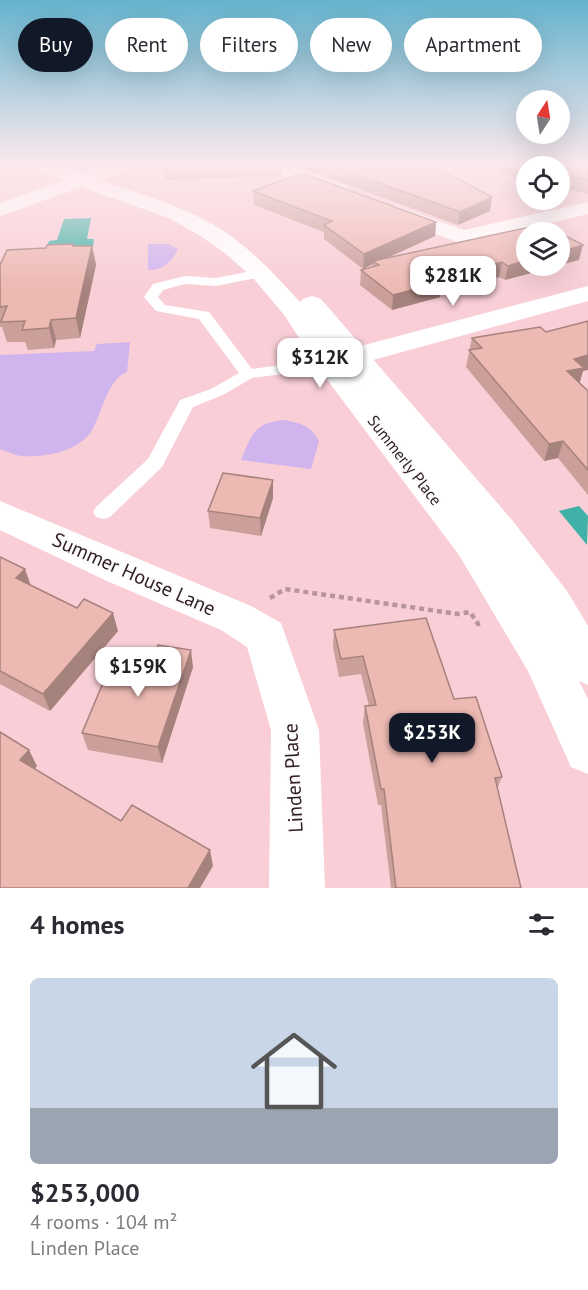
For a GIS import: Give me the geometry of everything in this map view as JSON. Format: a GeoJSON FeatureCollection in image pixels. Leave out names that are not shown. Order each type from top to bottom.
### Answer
{"type":"FeatureCollection","features":[{"type":"Feature","properties":{"kind":"street","name":"Summerly Place"},"geometry":{"type":"LineString","coordinates":[[156,205],[210,232],[234,249],[261,273],[295,312],[343,360],[499,530],[552,603],[588,665]]}},
{"type":"Feature","properties":{"kind":"street","name":"Summerly Place"},"geometry":{"type":"LineString","coordinates":[[182,205],[216,221],[254,244],[286,272],[343,360],[473,545],[546,660],[588,750]]}},
{"type":"Feature","properties":{"kind":"street"},"geometry":{"type":"LineString","coordinates":[[380,205],[462,237],[588,208]]}},
{"type":"Feature","properties":{"kind":"street"},"geometry":{"type":"LineString","coordinates":[[563,215],[588,229]]}},
{"type":"Feature","properties":{"kind":"street"},"geometry":{"type":"LineString","coordinates":[[343,360],[588,293]]}},
{"type":"Feature","properties":{"kind":"street","name":"Summer House Lane"},"geometry":{"type":"LineString","coordinates":[[0,514],[251,627]]}},
{"type":"Feature","properties":{"kind":"street","name":"Linden Place"},"geometry":{"type":"LineString","coordinates":[[251,627],[295,730],[297,888]]}},
{"type":"Feature","properties":{"kind":"lane"},"geometry":{"type":"LineString","coordinates":[[248,374],[204,315],[161,308],[151,297],[158,287],[185,280],[216,282],[261,273]]}},
{"type":"Feature","properties":{"kind":"lane"},"geometry":{"type":"LineString","coordinates":[[103,512],[155,463],[186,404],[217,392],[248,374],[343,360]]}},
{"type":"Feature","properties":{"kind":"path"},"geometry":{"type":"LineString","coordinates":[[251,627],[285,589],[458,614],[470,612],[478,624],[517,615]]}},
{"type":"Feature","properties":{"kind":"shaded area"},"geometry":{"type":"Polygon","coordinates":[[[148,244],[168,244],[178,249],[166,264],[158,269],[148,270],[148,244]]]}},
{"type":"Feature","properties":{"kind":"shaded area"},"geometry":{"type":"Polygon","coordinates":[[[130,342],[127,372],[114,382],[92,430],[79,443],[61,452],[41,456],[19,456],[0,449],[0,355],[94,351],[97,344],[130,342]]]}},
{"type":"Feature","properties":{"kind":"shaded area"},"geometry":{"type":"Polygon","coordinates":[[[284,420],[305,426],[319,441],[311,469],[241,460],[255,431],[266,424],[284,420]]]}},
{"type":"Feature","properties":{"kind":"water"},"geometry":{"type":"Polygon","coordinates":[[[91,218],[87,239],[94,239],[93,247],[46,249],[49,241],[57,240],[64,219],[91,218]]]}},
{"type":"Feature","properties":{"kind":"water"},"geometry":{"type":"Polygon","coordinates":[[[579,506],[588,516],[587,545],[559,511],[579,506]]]}},
{"type":"Feature","properties":{"kind":"building"},"geometry":{"type":"Polygon","coordinates":[[[291,205],[391,205],[436,222],[364,254],[324,225],[332,221],[291,205]]]}},
{"type":"Feature","properties":{"kind":"building"},"geometry":{"type":"Polygon","coordinates":[[[442,205],[474,205],[460,212],[442,205]]]}},
{"type":"Feature","properties":{"kind":"building"},"geometry":{"type":"Polygon","coordinates":[[[516,230],[516,263],[508,266],[502,262],[437,279],[442,282],[393,295],[361,270],[379,265],[373,261],[516,230]]]}},
{"type":"Feature","properties":{"kind":"building"},"geometry":{"type":"Polygon","coordinates":[[[570,238],[583,245],[570,249],[570,238]]]}},
{"type":"Feature","properties":{"kind":"building"},"geometry":{"type":"Polygon","coordinates":[[[73,244],[73,246],[92,246],[76,318],[51,320],[49,328],[22,330],[25,321],[1,322],[7,306],[0,307],[0,265],[7,250],[73,244]]]}},
{"type":"Feature","properties":{"kind":"building"},"geometry":{"type":"Polygon","coordinates":[[[588,321],[588,355],[574,359],[584,368],[567,371],[588,391],[588,470],[563,441],[549,444],[469,350],[482,348],[472,338],[540,327],[546,332],[588,321]]]}},
{"type":"Feature","properties":{"kind":"building"},"geometry":{"type":"Polygon","coordinates":[[[223,473],[273,480],[260,518],[208,511],[223,473]]]}},
{"type":"Feature","properties":{"kind":"building"},"geometry":{"type":"Polygon","coordinates":[[[0,557],[25,569],[16,578],[77,608],[84,599],[113,613],[43,694],[0,671],[0,557]]]}},
{"type":"Feature","properties":{"kind":"building"},"geometry":{"type":"Polygon","coordinates":[[[426,618],[454,699],[476,697],[502,777],[495,778],[521,888],[396,888],[384,789],[381,789],[365,706],[376,705],[363,656],[341,659],[334,630],[426,618]]]}},
{"type":"Feature","properties":{"kind":"building"},"geometry":{"type":"Polygon","coordinates":[[[158,645],[191,650],[158,747],[82,733],[113,659],[150,665],[158,645]]]}},
{"type":"Feature","properties":{"kind":"building"},"geometry":{"type":"Polygon","coordinates":[[[0,732],[29,750],[20,760],[121,821],[132,805],[210,850],[188,888],[0,888],[0,732]]]}}]}
